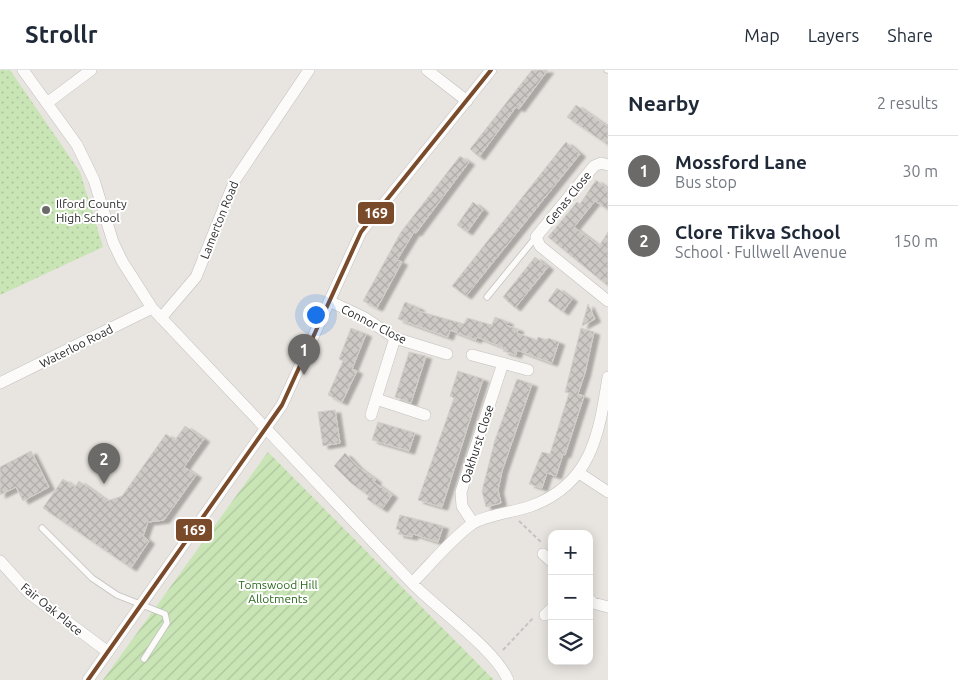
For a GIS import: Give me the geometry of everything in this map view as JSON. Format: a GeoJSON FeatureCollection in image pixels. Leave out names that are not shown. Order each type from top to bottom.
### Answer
{"type":"FeatureCollection","features":[{"type":"Feature","properties":{"kind":"street"},"geometry":{"type":"LineString","coordinates":[[23,70],[77,145],[94,180],[116,248],[152,308],[412,583],[434,605],[495,658],[508,680]]}},
{"type":"Feature","properties":{"kind":"street"},"geometry":{"type":"LineString","coordinates":[[47,103],[92,70]]}},
{"type":"Feature","properties":{"kind":"street","name":"Lamerton Road"},"geometry":{"type":"LineString","coordinates":[[160,318],[196,277],[235,180],[309,70]]}},
{"type":"Feature","properties":{"kind":"street"},"geometry":{"type":"LineString","coordinates":[[427,70],[467,101]]}},
{"type":"Feature","properties":{"kind":"street"},"geometry":{"type":"LineString","coordinates":[[88,680],[282,405],[361,232],[491,70]]}},
{"type":"Feature","properties":{"kind":"street","name":"Genas Close"},"geometry":{"type":"LineString","coordinates":[[608,165],[601,163],[594,166],[536,236],[540,246],[608,301]]}},
{"type":"Feature","properties":{"kind":"street","name":"Connor Close"},"geometry":{"type":"LineString","coordinates":[[329,301],[365,318],[395,338],[447,354]]}},
{"type":"Feature","properties":{"kind":"street","name":"Waterloo Road"},"geometry":{"type":"LineString","coordinates":[[0,383],[152,308]]}},
{"type":"Feature","properties":{"kind":"street"},"geometry":{"type":"LineString","coordinates":[[371,414],[395,338]]}},
{"type":"Feature","properties":{"kind":"street"},"geometry":{"type":"LineString","coordinates":[[472,355],[528,370]]}},
{"type":"Feature","properties":{"kind":"street","name":"Oakhurst Close"},"geometry":{"type":"LineString","coordinates":[[473,523],[462,506],[461,492],[503,363]]}},
{"type":"Feature","properties":{"kind":"street"},"geometry":{"type":"LineString","coordinates":[[412,583],[473,523],[550,498],[566,487],[579,473],[590,454],[598,434],[608,382]]}},
{"type":"Feature","properties":{"kind":"street"},"geometry":{"type":"LineString","coordinates":[[376,399],[425,415]]}},
{"type":"Feature","properties":{"kind":"street"},"geometry":{"type":"LineString","coordinates":[[579,473],[608,492]]}},
{"type":"Feature","properties":{"kind":"street"},"geometry":{"type":"LineString","coordinates":[[543,554],[548,558]]}},
{"type":"Feature","properties":{"kind":"street","name":"Fair Oak Place"},"geometry":{"type":"LineString","coordinates":[[0,561],[29,593],[108,652]]}},
{"type":"Feature","properties":{"kind":"street"},"geometry":{"type":"LineString","coordinates":[[593,603],[608,607]]}},
{"type":"Feature","properties":{"kind":"lane"},"geometry":{"type":"LineString","coordinates":[[487,296],[536,236]]}},
{"type":"Feature","properties":{"kind":"lane"},"geometry":{"type":"LineString","coordinates":[[42,528],[92,578],[117,595],[159,610],[165,614],[167,623],[144,659]]}},
{"type":"Feature","properties":{"kind":"path"},"geometry":{"type":"LineString","coordinates":[[511,512],[542,544],[543,554]]}},
{"type":"Feature","properties":{"kind":"path"},"geometry":{"type":"LineString","coordinates":[[495,658],[535,616],[548,612]]}},
{"type":"Feature","properties":{"kind":"green space","name":"Ilford County High School"},"geometry":{"type":"Polygon","coordinates":[[[0,70],[10,70],[80,172],[103,247],[0,295],[0,70]]]}},
{"type":"Feature","properties":{"kind":"green space","name":"Tomswood Hill Allotments"},"geometry":{"type":"Polygon","coordinates":[[[268,452],[494,680],[103,680],[268,452]]]}},
{"type":"Feature","properties":{"kind":"building"},"geometry":{"type":"Polygon","coordinates":[[[532,70],[548,70],[519,109],[516,107],[479,157],[470,149],[532,70]]]}},
{"type":"Feature","properties":{"kind":"building"},"geometry":{"type":"Polygon","coordinates":[[[576,105],[608,127],[608,145],[567,117],[576,105]]]}},
{"type":"Feature","properties":{"kind":"building"},"geometry":{"type":"Polygon","coordinates":[[[566,142],[580,154],[466,296],[452,286],[566,142]]]}},
{"type":"Feature","properties":{"kind":"building"},"geometry":{"type":"Polygon","coordinates":[[[460,156],[469,162],[416,233],[414,232],[397,260],[402,262],[377,308],[363,301],[401,232],[460,156]]]}},
{"type":"Feature","properties":{"kind":"building"},"geometry":{"type":"Polygon","coordinates":[[[596,180],[608,189],[608,210],[595,201],[574,227],[599,246],[608,232],[608,286],[548,237],[577,202],[580,204],[596,180]]]}},
{"type":"Feature","properties":{"kind":"building"},"geometry":{"type":"Polygon","coordinates":[[[473,202],[483,210],[467,232],[457,225],[473,202]]]}},
{"type":"Feature","properties":{"kind":"building"},"geometry":{"type":"Polygon","coordinates":[[[535,257],[548,267],[515,308],[503,297],[535,257]]]}},
{"type":"Feature","properties":{"kind":"building"},"geometry":{"type":"Polygon","coordinates":[[[557,288],[572,299],[563,312],[548,301],[557,288]]]}},
{"type":"Feature","properties":{"kind":"building"},"geometry":{"type":"Polygon","coordinates":[[[405,302],[419,308],[418,311],[464,324],[467,318],[492,325],[495,317],[508,322],[506,325],[518,329],[517,333],[537,340],[538,337],[559,342],[552,363],[517,350],[516,355],[503,351],[505,348],[477,337],[476,340],[450,330],[448,337],[398,319],[405,302]]]}},
{"type":"Feature","properties":{"kind":"building"},"geometry":{"type":"Polygon","coordinates":[[[588,304],[595,319],[582,326],[588,304]]]}},
{"type":"Feature","properties":{"kind":"building"},"geometry":{"type":"Polygon","coordinates":[[[351,328],[366,334],[352,369],[357,371],[342,402],[328,395],[343,361],[339,359],[351,328]]]}},
{"type":"Feature","properties":{"kind":"building"},"geometry":{"type":"Polygon","coordinates":[[[581,328],[594,332],[585,373],[578,394],[584,396],[565,455],[563,454],[556,476],[547,473],[542,488],[529,484],[542,452],[550,454],[569,393],[565,392],[581,328]]]}},
{"type":"Feature","properties":{"kind":"building"},"geometry":{"type":"Polygon","coordinates":[[[409,352],[426,356],[411,403],[395,397],[409,352]]]}},
{"type":"Feature","properties":{"kind":"building"},"geometry":{"type":"Polygon","coordinates":[[[458,371],[483,379],[442,507],[418,500],[454,398],[450,396],[458,371]]]}},
{"type":"Feature","properties":{"kind":"building"},"geometry":{"type":"Polygon","coordinates":[[[517,379],[532,384],[502,471],[498,490],[501,503],[486,507],[482,491],[495,440],[517,379]]]}},
{"type":"Feature","properties":{"kind":"building"},"geometry":{"type":"Polygon","coordinates":[[[335,410],[340,443],[323,446],[318,412],[335,410]]]}},
{"type":"Feature","properties":{"kind":"building"},"geometry":{"type":"Polygon","coordinates":[[[378,422],[415,433],[409,451],[372,440],[378,422]]]}},
{"type":"Feature","properties":{"kind":"building"},"geometry":{"type":"Polygon","coordinates":[[[185,426],[204,439],[184,467],[196,475],[164,520],[148,522],[143,536],[149,541],[131,568],[43,508],[63,479],[75,487],[79,481],[107,501],[122,496],[166,434],[175,440],[185,426]]]}},
{"type":"Feature","properties":{"kind":"building"},"geometry":{"type":"Polygon","coordinates":[[[31,451],[49,487],[23,501],[16,487],[0,495],[0,467],[31,451]]]}},
{"type":"Feature","properties":{"kind":"building"},"geometry":{"type":"Polygon","coordinates":[[[345,453],[358,467],[376,480],[374,482],[392,495],[382,509],[367,499],[369,496],[351,483],[334,466],[345,453]]]}},
{"type":"Feature","properties":{"kind":"building"},"geometry":{"type":"Polygon","coordinates":[[[400,515],[443,526],[438,542],[413,534],[412,537],[398,534],[400,530],[396,529],[400,515]]]}},
{"type":"Feature","properties":{"kind":"transit line","name":"169"},"geometry":{"type":"LineString","coordinates":[[88,680],[282,405],[361,232],[491,70]]}},
{"type":"Feature","properties":{"kind":"place","name":"Ilford County High School"},"geometry":{"type":"Point","coordinates":[46,210]}},
{"type":"Feature","properties":{"kind":"place","name":"Mossford Lane"},"geometry":{"type":"Point","coordinates":[304,375]}},
{"type":"Feature","properties":{"kind":"place","name":"Clore Tikva School"},"geometry":{"type":"Point","coordinates":[104,484]}}]}
